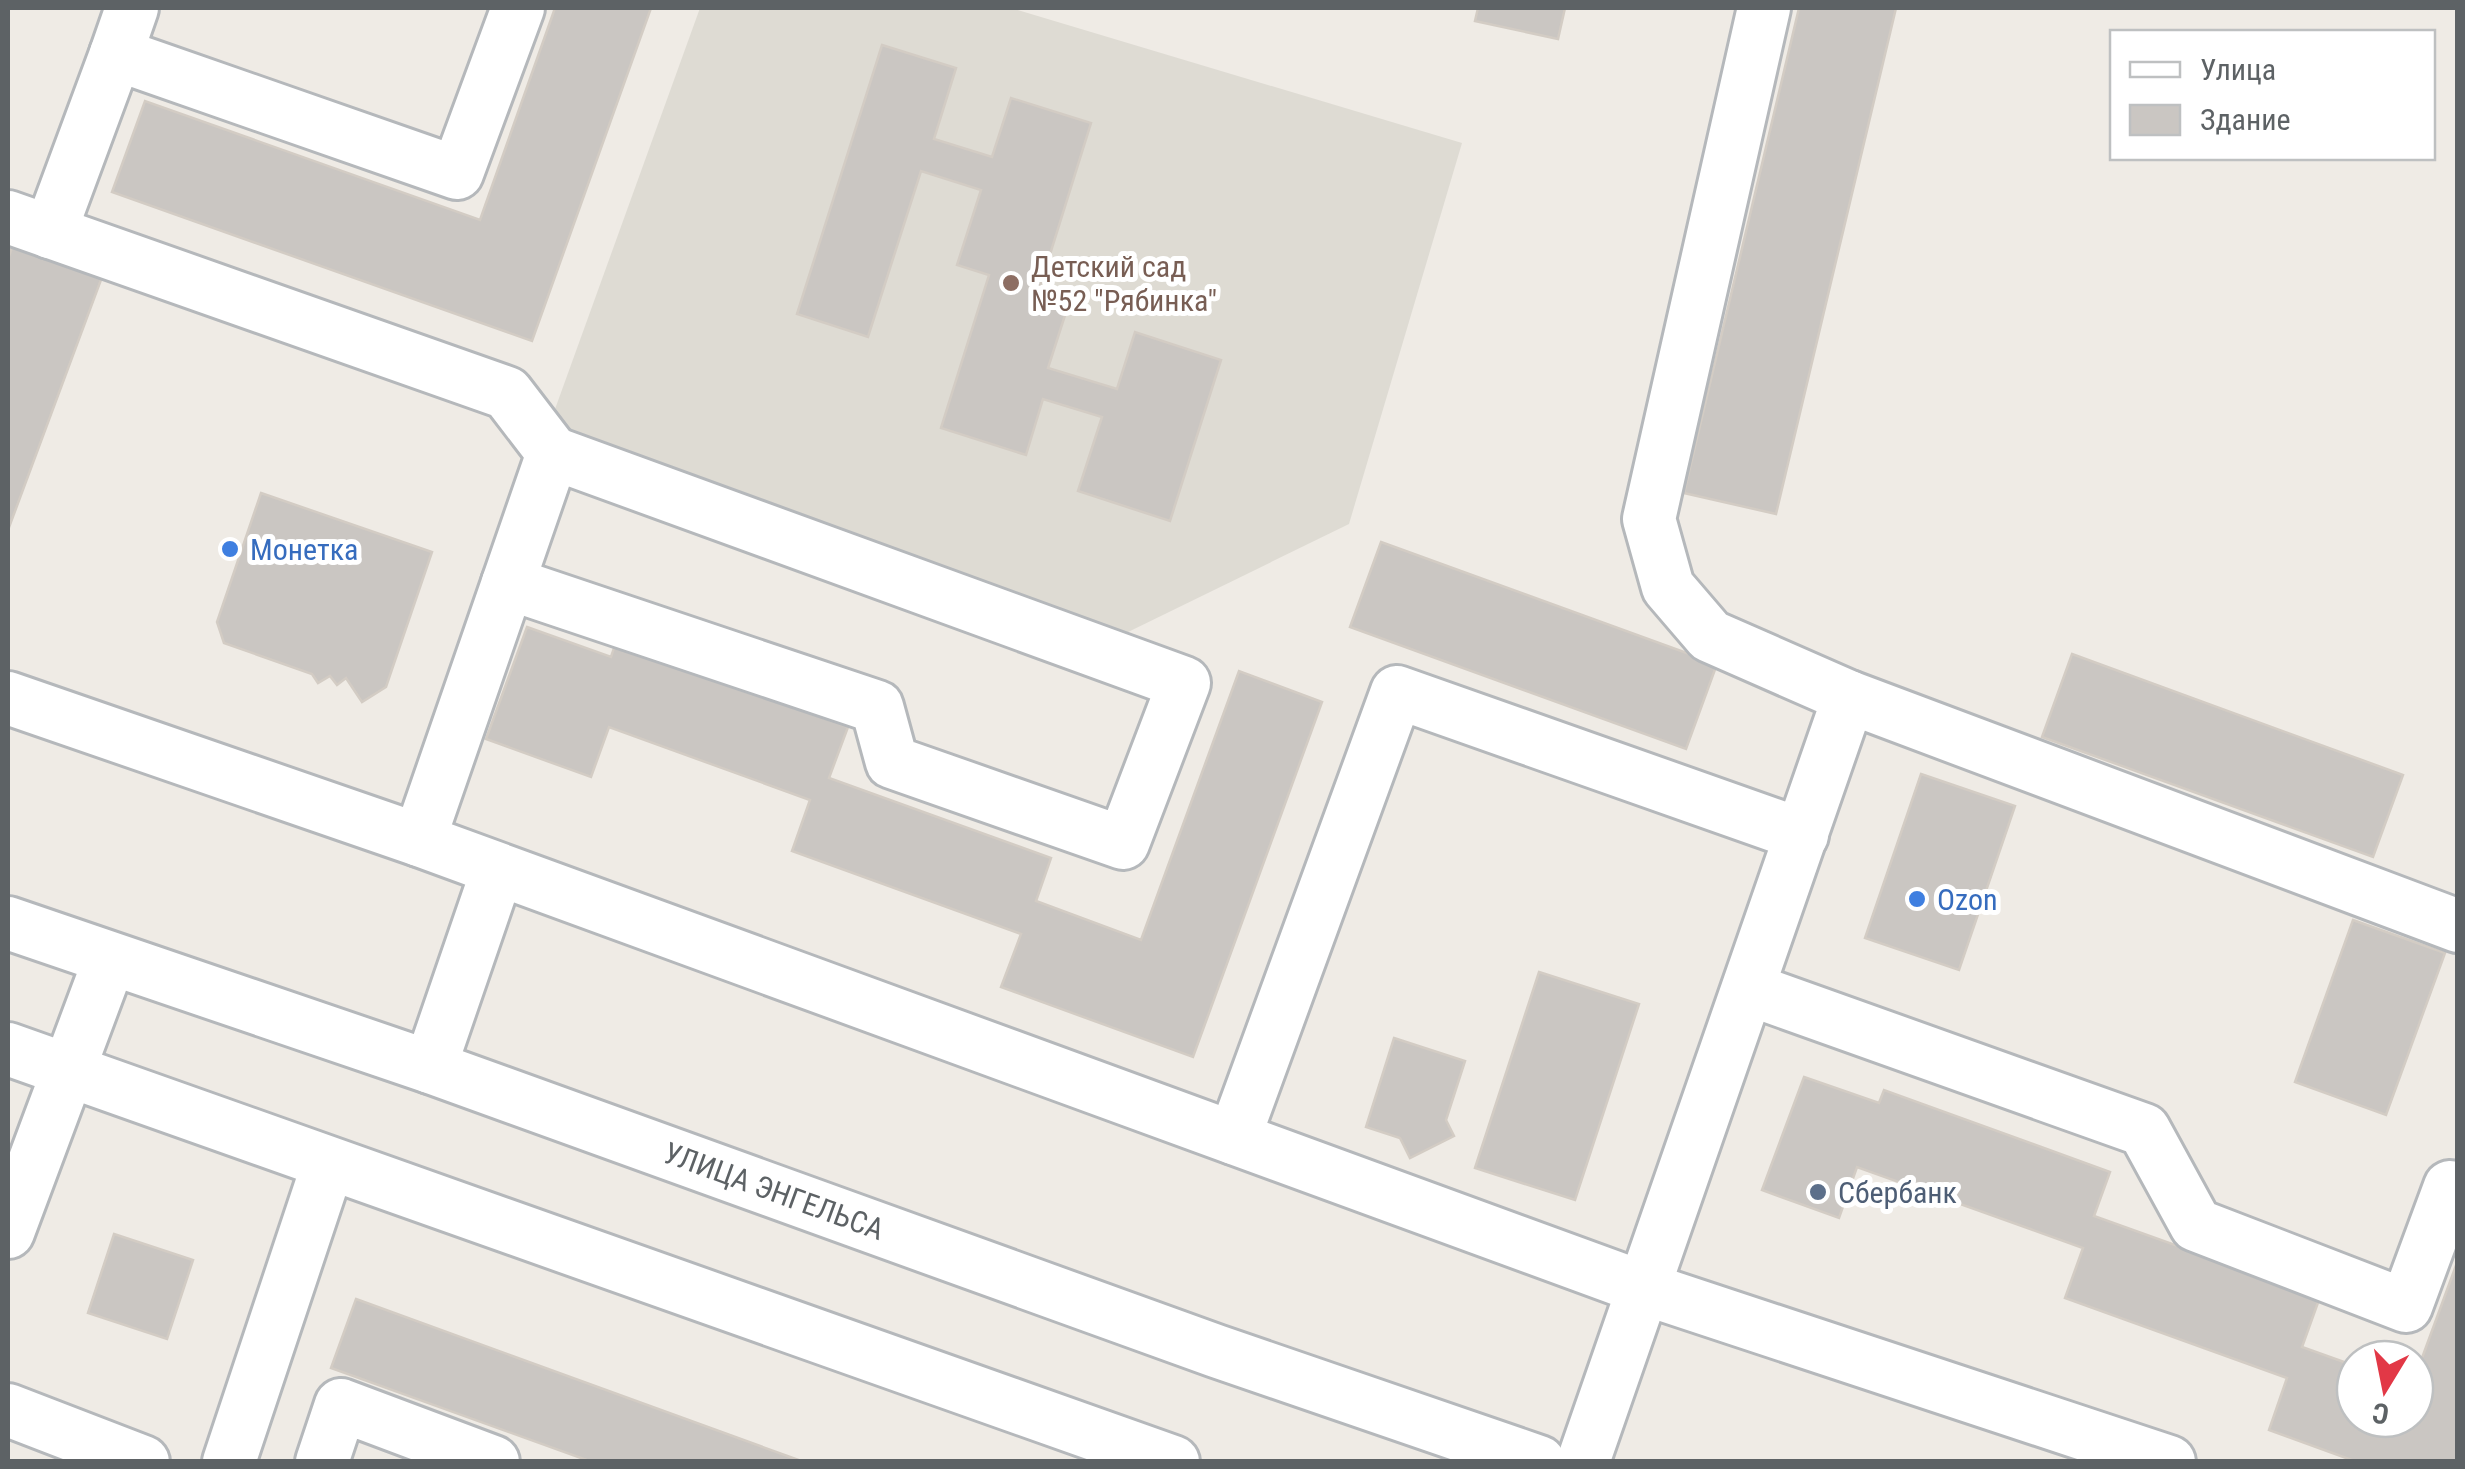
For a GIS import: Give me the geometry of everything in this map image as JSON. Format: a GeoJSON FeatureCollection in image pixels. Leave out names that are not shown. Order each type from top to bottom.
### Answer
{"type":"FeatureCollection","features":[{"type":"Feature","properties":{"kind":"street"},"geometry":{"type":"LineString","coordinates":[[508,583],[877,708],[892,762],[1123,843],[1184,683],[552,453],[507,393],[28,224],[124,31],[457,173],[518,8]]}},
{"type":"Feature","properties":{"kind":"street"},"geometry":{"type":"LineString","coordinates":[[1764,8],[1648,520],[1668,587],[1710,636],[1849,698],[2458,926]]}},
{"type":"Feature","properties":{"kind":"street"},"geometry":{"type":"LineString","coordinates":[[419,840],[552,453]]}},
{"type":"Feature","properties":{"kind":"street"},"geometry":{"type":"LineString","coordinates":[[1234,1138],[1398,692],[1802,835]]}},
{"type":"Feature","properties":{"kind":"street"},"geometry":{"type":"LineString","coordinates":[[8,698],[419,840],[497,872],[1646,1289],[2169,1462]]}},
{"type":"Feature","properties":{"kind":"street"},"geometry":{"type":"LineString","coordinates":[[1583,1462],[1849,698]]}},
{"type":"Feature","properties":{"kind":"street"},"geometry":{"type":"LineString","coordinates":[[430,1067],[497,872]]}},
{"type":"Feature","properties":{"kind":"street","name":"УЛИЦА ЭНГЕЛЬСА"},"geometry":{"type":"LineString","coordinates":[[8,923],[430,1067],[1216,1351],[1539,1462]]}},
{"type":"Feature","properties":{"kind":"street"},"geometry":{"type":"LineString","coordinates":[[8,1232],[110,959]]}},
{"type":"Feature","properties":{"kind":"street"},"geometry":{"type":"LineString","coordinates":[[1749,989],[2144,1130],[2196,1225],[2406,1306],[2450,1187],[2458,1190]]}},
{"type":"Feature","properties":{"kind":"street"},"geometry":{"type":"LineString","coordinates":[[8,1049],[1173,1462]]}},
{"type":"Feature","properties":{"kind":"street"},"geometry":{"type":"LineString","coordinates":[[229,1462],[328,1164]]}},
{"type":"Feature","properties":{"kind":"street"},"geometry":{"type":"LineString","coordinates":[[322,1462],[342,1405],[493,1462]]}},
{"type":"Feature","properties":{"kind":"street"},"geometry":{"type":"LineString","coordinates":[[8,1410],[144,1462]]}},
{"type":"Feature","properties":{"kind":"shaded area","name":"Детский сад №52 \"Рябинка\""},"geometry":{"type":"Polygon","coordinates":[[[700,8],[1011,8],[1462,143],[1349,524],[1124,634],[550,423],[700,8]]]}},
{"type":"Feature","properties":{"kind":"building"},"geometry":{"type":"Polygon","coordinates":[[[555,8],[651,8],[532,341],[112,192],[145,101],[480,220],[555,8]]]}},
{"type":"Feature","properties":{"kind":"building"},"geometry":{"type":"Polygon","coordinates":[[[1478,8],[1565,8],[1558,39],[1475,21],[1478,8]]]}},
{"type":"Feature","properties":{"kind":"building"},"geometry":{"type":"Polygon","coordinates":[[[1799,8],[1896,8],[1776,514],[1684,493],[1799,8]]]}},
{"type":"Feature","properties":{"kind":"building"},"geometry":{"type":"Polygon","coordinates":[[[882,45],[956,68],[934,139],[992,157],[1011,98],[1091,123],[1037,296],[1068,306],[1048,368],[1117,389],[1135,332],[1221,360],[1170,521],[1078,491],[1102,417],[1043,399],[1026,455],[941,428],[989,275],[957,265],[981,190],[921,171],[868,337],[797,314],[882,45]]]}},
{"type":"Feature","properties":{"kind":"building"},"geometry":{"type":"Polygon","coordinates":[[[16,236],[105,269],[8,530],[8,259],[16,236]]]}},
{"type":"Feature","properties":{"kind":"building"},"geometry":{"type":"Polygon","coordinates":[[[261,493],[432,552],[386,687],[362,702],[346,678],[337,685],[330,676],[318,683],[312,674],[224,643],[217,622],[261,493]]]}},
{"type":"Feature","properties":{"kind":"building"},"geometry":{"type":"Polygon","coordinates":[[[1381,542],[1717,664],[1686,749],[1350,627],[1381,542]]]}},
{"type":"Feature","properties":{"kind":"building"},"geometry":{"type":"Polygon","coordinates":[[[527,627],[611,657],[616,642],[848,727],[829,778],[1051,858],[1036,901],[1141,940],[1239,671],[1322,702],[1193,1057],[1001,987],[1021,934],[792,851],[810,800],[609,727],[591,777],[486,739],[527,627]]]}},
{"type":"Feature","properties":{"kind":"building"},"geometry":{"type":"Polygon","coordinates":[[[2072,654],[2403,775],[2373,857],[2042,737],[2072,654]]]}},
{"type":"Feature","properties":{"kind":"building"},"geometry":{"type":"Polygon","coordinates":[[[1921,774],[2015,806],[1959,970],[1865,938],[1921,774]]]}},
{"type":"Feature","properties":{"kind":"building"},"geometry":{"type":"Polygon","coordinates":[[[2353,920],[2445,953],[2386,1115],[2295,1082],[2353,920]]]}},
{"type":"Feature","properties":{"kind":"building"},"geometry":{"type":"Polygon","coordinates":[[[1539,972],[1639,1004],[1575,1200],[1475,1168],[1539,972]]]}},
{"type":"Feature","properties":{"kind":"building"},"geometry":{"type":"Polygon","coordinates":[[[1394,1038],[1465,1061],[1446,1120],[1454,1136],[1410,1158],[1400,1138],[1366,1127],[1394,1038]]]}},
{"type":"Feature","properties":{"kind":"building"},"geometry":{"type":"Polygon","coordinates":[[[1804,1077],[1879,1103],[1884,1090],[2110,1172],[2094,1216],[2320,1297],[2302,1347],[2335,1359],[2335,1439],[2435,1439],[2435,1339],[2429,1339],[2458,1260],[2458,1462],[2357,1462],[2269,1430],[2287,1378],[2065,1298],[2083,1248],[1857,1167],[1839,1218],[1762,1190],[1804,1077]]]}},
{"type":"Feature","properties":{"kind":"building"},"geometry":{"type":"Polygon","coordinates":[[[114,1234],[193,1260],[167,1339],[88,1313],[114,1234]]]}},
{"type":"Feature","properties":{"kind":"building"},"geometry":{"type":"Polygon","coordinates":[[[356,1299],[804,1462],[592,1462],[331,1368],[356,1299]]]}},
{"type":"Feature","properties":{"kind":"place","name":"Детский сад №52 \"Рябинка\""},"geometry":{"type":"Point","coordinates":[1011,283]}},
{"type":"Feature","properties":{"kind":"place","name":"Монетка"},"geometry":{"type":"Point","coordinates":[230,549]}},
{"type":"Feature","properties":{"kind":"place","name":"Ozon"},"geometry":{"type":"Point","coordinates":[1917,899]}},
{"type":"Feature","properties":{"kind":"place","name":"Сбербанк"},"geometry":{"type":"Point","coordinates":[1818,1192]}}]}
